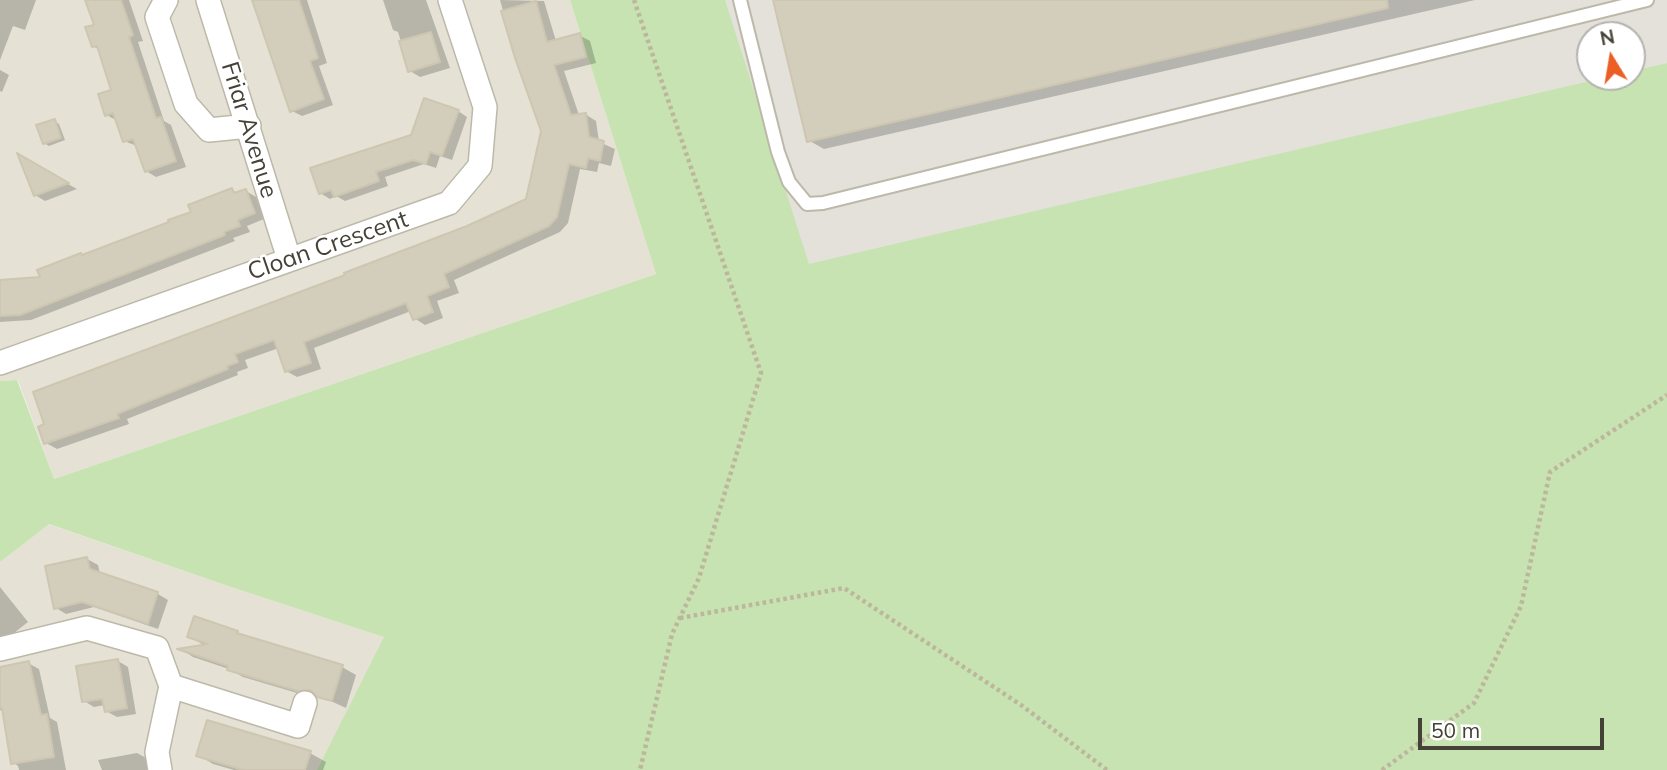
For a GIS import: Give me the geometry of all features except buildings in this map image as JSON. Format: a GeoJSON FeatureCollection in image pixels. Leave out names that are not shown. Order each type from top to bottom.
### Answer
{"type":"FeatureCollection","features":[{"type":"Feature","properties":{"kind":"street"},"geometry":{"type":"LineString","coordinates":[[166,0],[157,16],[186,104],[209,130],[249,126]]}},
{"type":"Feature","properties":{"kind":"street","name":"Friar Avenue"},"geometry":{"type":"LineString","coordinates":[[208,0],[289,259]]}},
{"type":"Feature","properties":{"kind":"street","name":"Cloan Crescent"},"geometry":{"type":"LineString","coordinates":[[0,363],[449,203],[480,166],[485,107],[450,0]]}},
{"type":"Feature","properties":{"kind":"street"},"geometry":{"type":"LineString","coordinates":[[0,649],[87,628],[157,649],[171,686],[158,752],[160,770]]}},
{"type":"Feature","properties":{"kind":"street"},"geometry":{"type":"LineString","coordinates":[[171,686],[298,726],[306,703]]}},
{"type":"Feature","properties":{"kind":"lane"},"geometry":{"type":"LineString","coordinates":[[740,0],[778,152],[789,182],[807,204],[823,203],[1647,0]]}},
{"type":"Feature","properties":{"kind":"path"},"geometry":{"type":"LineString","coordinates":[[634,0],[761,373],[698,578],[672,634],[640,770]]}},
{"type":"Feature","properties":{"kind":"path"},"geometry":{"type":"LineString","coordinates":[[1382,770],[1474,703],[1521,606],[1550,472],[1667,395]]}},
{"type":"Feature","properties":{"kind":"path"},"geometry":{"type":"LineString","coordinates":[[679,619],[844,588],[1021,705],[1107,770]]}},
{"type":"Feature","properties":{"kind":"shaded area"},"geometry":{"type":"Polygon","coordinates":[[[0,0],[570,0],[656,274],[54,479],[18,380],[0,381],[0,0]]]}},
{"type":"Feature","properties":{"kind":"shaded area"},"geometry":{"type":"Polygon","coordinates":[[[703,0],[1667,0],[1667,63],[1646,68],[1646,21],[1576,21],[1576,84],[809,265],[795,222],[703,0]]]}},
{"type":"Feature","properties":{"kind":"shaded area"},"geometry":{"type":"Polygon","coordinates":[[[48,524],[385,637],[317,770],[0,770],[0,562],[48,524]]]}},
{"type":"Feature","properties":{"kind":"green space"},"geometry":{"type":"Polygon","coordinates":[[[570,0],[725,0],[809,264],[1576,84],[1576,91],[1646,91],[1646,68],[1667,63],[1667,770],[317,770],[384,637],[49,524],[0,562],[0,381],[17,380],[54,479],[656,274],[570,0]]]}}]}
